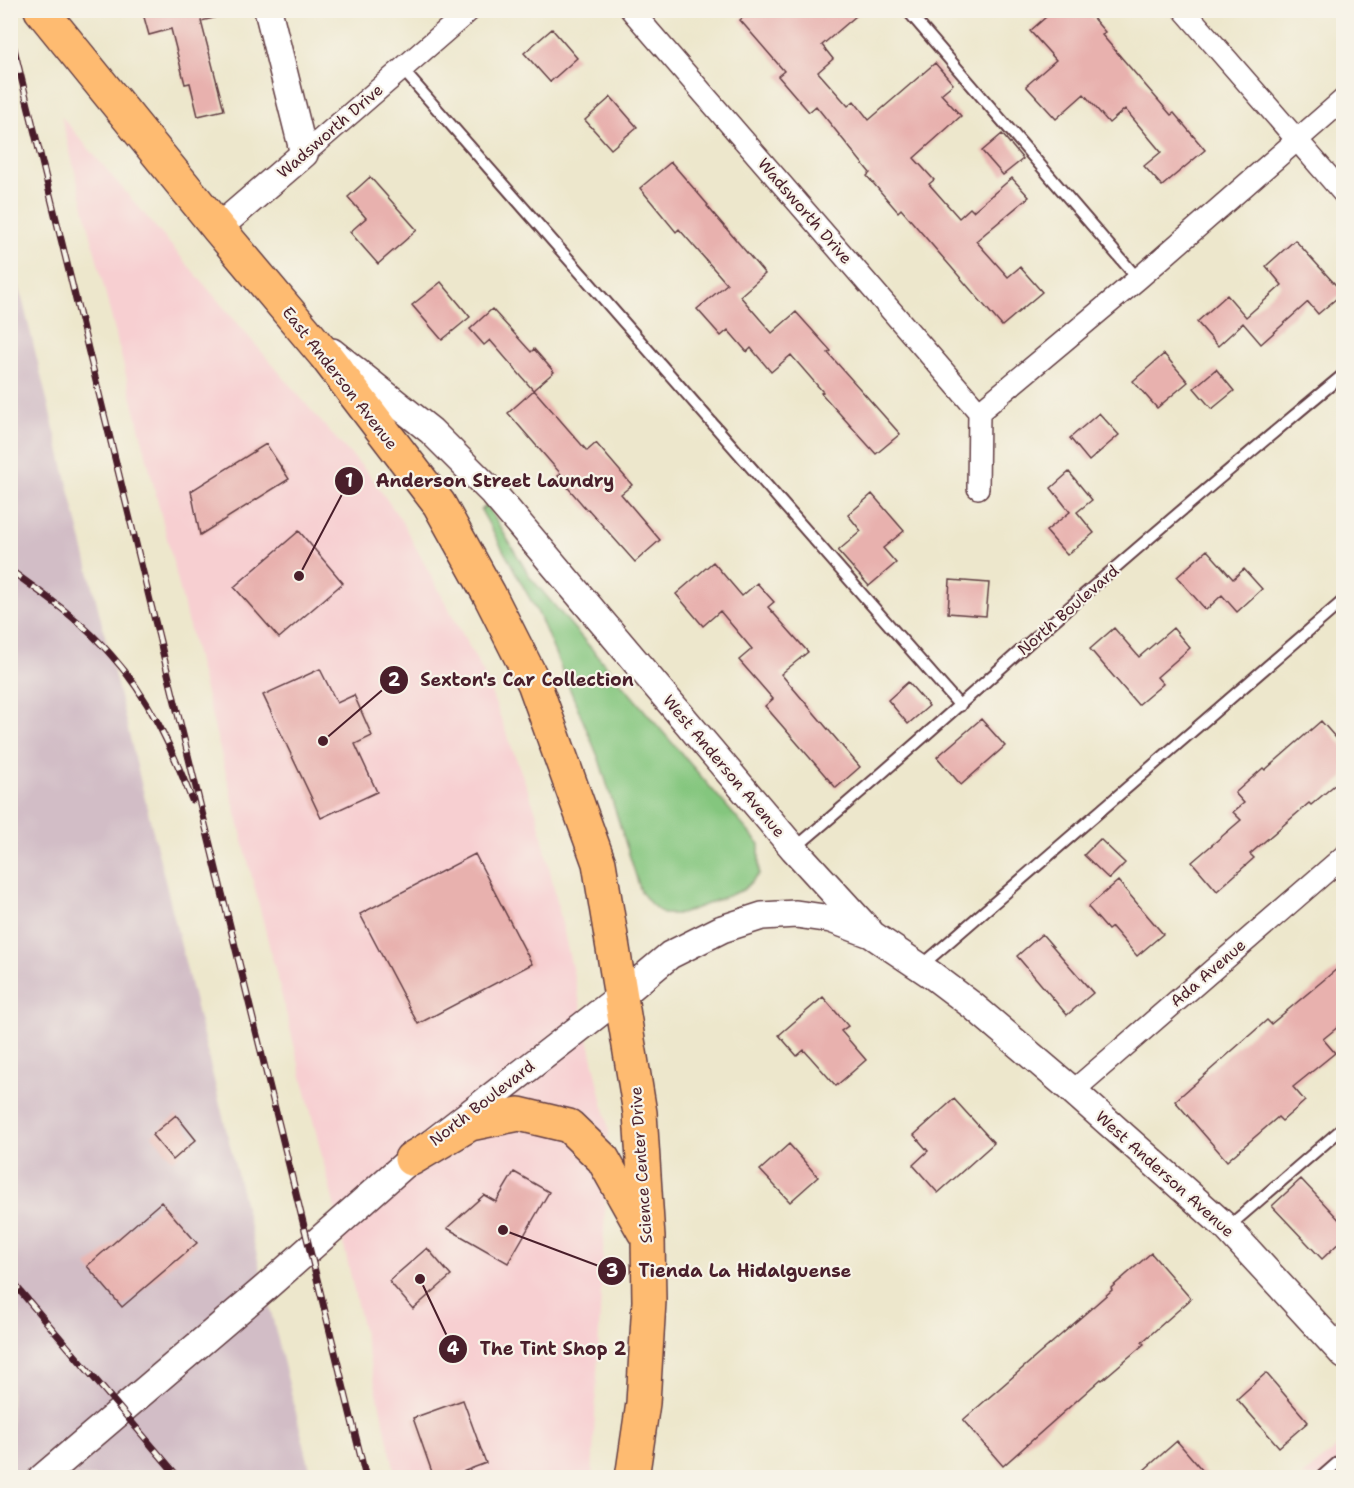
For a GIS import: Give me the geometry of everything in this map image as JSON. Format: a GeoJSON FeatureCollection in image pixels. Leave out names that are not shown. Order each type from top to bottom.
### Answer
{"type":"FeatureCollection","features":[{"type":"Feature","properties":{"kind":"main road","name":"East Anderson Avenue"},"geometry":{"type":"LineString","coordinates":[[41,10],[335,368],[439,504],[489,594],[534,683],[598,864],[621,996]]}},
{"type":"Feature","properties":{"kind":"main road","name":"Science Center Drive"},"geometry":{"type":"LineString","coordinates":[[621,996],[640,1113],[650,1302],[643,1403],[632,1478]]}},
{"type":"Feature","properties":{"kind":"main road"},"geometry":{"type":"LineString","coordinates":[[411,1159],[470,1124],[519,1114],[569,1126],[603,1159],[648,1238]]}},
{"type":"Feature","properties":{"kind":"street"},"geometry":{"type":"LineString","coordinates":[[268,10],[304,154]]}},
{"type":"Feature","properties":{"kind":"street","name":"Wadsworth Drive"},"geometry":{"type":"LineString","coordinates":[[218,228],[471,10]]}},
{"type":"Feature","properties":{"kind":"street","name":"Wadsworth Drive"},"geometry":{"type":"LineString","coordinates":[[631,10],[979,412]]}},
{"type":"Feature","properties":{"kind":"street"},"geometry":{"type":"LineString","coordinates":[[1185,10],[1344,194]]}},
{"type":"Feature","properties":{"kind":"street"},"geometry":{"type":"LineString","coordinates":[[978,488],[979,412],[1138,279],[1344,99]]}},
{"type":"Feature","properties":{"kind":"street","name":"West Anderson Avenue"},"geometry":{"type":"LineString","coordinates":[[301,327],[431,431],[493,493],[794,849],[871,934]]}},
{"type":"Feature","properties":{"kind":"street","name":"Ada Avenue"},"geometry":{"type":"LineString","coordinates":[[1073,1090],[1344,856]]}},
{"type":"Feature","properties":{"kind":"street","name":"North Boulevard"},"geometry":{"type":"LineString","coordinates":[[42,1478],[265,1288],[411,1159],[621,996],[670,955],[722,929],[762,916],[796,914],[831,919],[871,934],[973,1006]]}},
{"type":"Feature","properties":{"kind":"street","name":"West Anderson Avenue"},"geometry":{"type":"LineString","coordinates":[[973,1006],[1073,1090],[1227,1228],[1344,1355]]}},
{"type":"Feature","properties":{"kind":"lane"},"geometry":{"type":"LineString","coordinates":[[907,10],[1138,279]]}},
{"type":"Feature","properties":{"kind":"lane"},"geometry":{"type":"LineString","coordinates":[[402,69],[960,706]]}},
{"type":"Feature","properties":{"kind":"lane","name":"North Boulevard"},"geometry":{"type":"LineString","coordinates":[[794,849],[1146,541],[1344,374]]}},
{"type":"Feature","properties":{"kind":"lane"},"geometry":{"type":"LineString","coordinates":[[920,967],[1344,600]]}},
{"type":"Feature","properties":{"kind":"lane"},"geometry":{"type":"LineString","coordinates":[[1227,1228],[1344,1127]]}},
{"type":"Feature","properties":{"kind":"lane"},"geometry":{"type":"LineString","coordinates":[[1320,1478],[1344,1457]]}},
{"type":"Feature","properties":{"kind":"shaded area"},"geometry":{"type":"Polygon","coordinates":[[[61,116],[329,431],[369,474],[401,520],[484,674],[537,814],[609,1130],[592,1477],[396,1477],[339,1224],[61,116]]]}},
{"type":"Feature","properties":{"kind":"shaded area"},"geometry":{"type":"Polygon","coordinates":[[[10,249],[265,1288],[312,1477],[11,1477],[10,249]]]}},
{"type":"Feature","properties":{"kind":"shaded area"},"geometry":{"type":"Polygon","coordinates":[[[1343,1442],[1343,1477],[1302,1477],[1343,1442]]]}},
{"type":"Feature","properties":{"kind":"green space"},"geometry":{"type":"Polygon","coordinates":[[[487,505],[530,577],[759,844],[759,874],[743,890],[681,914],[663,914],[641,892],[599,759],[539,615],[481,510],[487,505]]]}},
{"type":"Feature","properties":{"kind":"building"},"geometry":{"type":"Polygon","coordinates":[[[142,10],[213,10],[214,18],[201,21],[224,110],[198,116],[190,83],[185,84],[171,29],[149,35],[142,10]]]}},
{"type":"Feature","properties":{"kind":"building"},"geometry":{"type":"Polygon","coordinates":[[[751,10],[863,10],[822,45],[833,59],[818,72],[848,106],[854,101],[869,120],[935,63],[953,84],[941,94],[961,116],[914,158],[934,180],[929,184],[959,218],[970,208],[973,211],[1012,178],[1029,197],[976,241],[1008,277],[1020,267],[1042,292],[1002,326],[901,209],[898,212],[867,176],[870,173],[816,106],[809,112],[778,76],[784,71],[740,20],[751,10]]]}},
{"type":"Feature","properties":{"kind":"building"},"geometry":{"type":"Polygon","coordinates":[[[1054,10],[1086,10],[1105,32],[1102,35],[1171,115],[1174,113],[1205,150],[1162,186],[1144,166],[1161,152],[1125,109],[1109,123],[1084,94],[1056,119],[1026,86],[1056,60],[1030,31],[1054,10]]]}},
{"type":"Feature","properties":{"kind":"building"},"geometry":{"type":"Polygon","coordinates":[[[552,29],[577,58],[550,82],[524,53],[552,29]]]}},
{"type":"Feature","properties":{"kind":"building"},"geometry":{"type":"Polygon","coordinates":[[[611,97],[637,127],[611,149],[585,120],[611,97]]]}},
{"type":"Feature","properties":{"kind":"building"},"geometry":{"type":"Polygon","coordinates":[[[1002,134],[1023,159],[1003,175],[982,151],[1002,134]]]}},
{"type":"Feature","properties":{"kind":"building"},"geometry":{"type":"Polygon","coordinates":[[[671,162],[765,274],[740,296],[772,333],[796,312],[831,351],[828,353],[900,434],[876,454],[821,393],[823,392],[791,355],[771,372],[751,348],[747,352],[728,330],[721,336],[697,309],[727,284],[679,229],[676,232],[640,188],[671,162]]]}},
{"type":"Feature","properties":{"kind":"building"},"geometry":{"type":"Polygon","coordinates":[[[370,177],[417,230],[378,264],[350,232],[366,218],[348,197],[370,177]]]}},
{"type":"Feature","properties":{"kind":"building"},"geometry":{"type":"Polygon","coordinates":[[[1295,240],[1343,293],[1318,314],[1308,302],[1261,344],[1243,323],[1218,346],[1197,322],[1227,295],[1246,317],[1282,285],[1266,266],[1295,240]]]}},
{"type":"Feature","properties":{"kind":"building"},"geometry":{"type":"Polygon","coordinates":[[[441,282],[470,317],[442,340],[412,305],[441,282]]]}},
{"type":"Feature","properties":{"kind":"building"},"geometry":{"type":"Polygon","coordinates":[[[492,309],[531,352],[534,349],[554,372],[533,390],[490,340],[484,345],[470,329],[492,309]]]}},
{"type":"Feature","properties":{"kind":"building"},"geometry":{"type":"Polygon","coordinates":[[[1164,354],[1188,382],[1157,408],[1133,381],[1164,354]]]}},
{"type":"Feature","properties":{"kind":"building"},"geometry":{"type":"Polygon","coordinates":[[[1216,369],[1234,391],[1212,409],[1194,388],[1216,369]]]}},
{"type":"Feature","properties":{"kind":"building"},"geometry":{"type":"Polygon","coordinates":[[[534,390],[587,451],[596,443],[632,485],[621,494],[660,540],[635,562],[558,476],[561,474],[508,413],[534,390]]]}},
{"type":"Feature","properties":{"kind":"building"},"geometry":{"type":"Polygon","coordinates":[[[1099,413],[1119,435],[1089,461],[1070,438],[1099,413]]]}},
{"type":"Feature","properties":{"kind":"building"},"geometry":{"type":"Polygon","coordinates":[[[266,444],[289,479],[200,535],[191,491],[266,444]]]}},
{"type":"Feature","properties":{"kind":"building"},"geometry":{"type":"Polygon","coordinates":[[[1069,472],[1092,500],[1077,512],[1094,533],[1067,555],[1046,531],[1070,512],[1051,488],[1069,472]]]}},
{"type":"Feature","properties":{"kind":"building"},"geometry":{"type":"Polygon","coordinates":[[[872,494],[904,531],[883,548],[896,563],[869,586],[838,551],[861,531],[848,515],[872,494]]]}},
{"type":"Feature","properties":{"kind":"building"},"geometry":{"type":"Polygon","coordinates":[[[299,531],[343,583],[279,638],[234,587],[299,531]]]}},
{"type":"Feature","properties":{"kind":"building"},"geometry":{"type":"Polygon","coordinates":[[[1207,550],[1233,579],[1244,569],[1262,589],[1237,612],[1222,595],[1206,610],[1177,577],[1207,550]]]}},
{"type":"Feature","properties":{"kind":"building"},"geometry":{"type":"Polygon","coordinates":[[[713,562],[742,596],[757,583],[774,602],[768,607],[808,652],[781,674],[860,767],[836,788],[765,706],[773,699],[739,660],[752,649],[720,611],[703,626],[676,594],[713,562]]]}},
{"type":"Feature","properties":{"kind":"building"},"geometry":{"type":"Polygon","coordinates":[[[950,580],[989,583],[986,616],[948,613],[950,580]]]}},
{"type":"Feature","properties":{"kind":"building"},"geometry":{"type":"Polygon","coordinates":[[[1114,628],[1139,657],[1173,628],[1190,648],[1157,677],[1163,684],[1138,705],[1090,649],[1114,628]]]}},
{"type":"Feature","properties":{"kind":"building"},"geometry":{"type":"Polygon","coordinates":[[[320,669],[337,703],[354,695],[372,736],[355,744],[377,792],[321,818],[263,695],[320,669]]]}},
{"type":"Feature","properties":{"kind":"building"},"geometry":{"type":"Polygon","coordinates":[[[908,682],[929,706],[908,724],[888,700],[908,682]]]}},
{"type":"Feature","properties":{"kind":"building"},"geometry":{"type":"Polygon","coordinates":[[[981,719],[1005,746],[961,785],[937,757],[981,719]]]}},
{"type":"Feature","properties":{"kind":"building"},"geometry":{"type":"Polygon","coordinates":[[[1321,721],[1344,747],[1344,777],[1311,805],[1309,803],[1250,854],[1254,858],[1217,891],[1192,862],[1241,820],[1233,812],[1244,803],[1235,793],[1321,721]]]}},
{"type":"Feature","properties":{"kind":"building"},"geometry":{"type":"Polygon","coordinates":[[[1100,839],[1125,863],[1109,879],[1084,855],[1100,839]]]}},
{"type":"Feature","properties":{"kind":"building"},"geometry":{"type":"Polygon","coordinates":[[[475,854],[532,964],[418,1024],[360,914],[475,854]]]}},
{"type":"Feature","properties":{"kind":"building"},"geometry":{"type":"Polygon","coordinates":[[[1118,881],[1163,934],[1137,956],[1112,927],[1108,930],[1088,907],[1118,881]]]}},
{"type":"Feature","properties":{"kind":"building"},"geometry":{"type":"Polygon","coordinates":[[[1042,934],[1093,993],[1067,1015],[1017,956],[1042,934]]]}},
{"type":"Feature","properties":{"kind":"building"},"geometry":{"type":"Polygon","coordinates":[[[1344,963],[1344,1022],[1323,1039],[1335,1053],[1293,1087],[1305,1101],[1282,1121],[1278,1117],[1227,1161],[1175,1101],[1267,1020],[1271,1024],[1344,963]]]}},
{"type":"Feature","properties":{"kind":"building"},"geometry":{"type":"Polygon","coordinates":[[[823,997],[848,1026],[841,1031],[866,1060],[836,1086],[804,1050],[797,1056],[779,1035],[823,997]]]}},
{"type":"Feature","properties":{"kind":"building"},"geometry":{"type":"Polygon","coordinates":[[[954,1099],[994,1143],[938,1193],[913,1165],[928,1151],[914,1135],[954,1099]]]}},
{"type":"Feature","properties":{"kind":"building"},"geometry":{"type":"Polygon","coordinates":[[[176,1115],[196,1140],[173,1160],[152,1135],[176,1115]]]}},
{"type":"Feature","properties":{"kind":"building"},"geometry":{"type":"Polygon","coordinates":[[[789,1144],[818,1177],[790,1202],[760,1170],[789,1144]]]}},
{"type":"Feature","properties":{"kind":"building"},"geometry":{"type":"Polygon","coordinates":[[[514,1172],[549,1192],[508,1263],[447,1228],[484,1195],[496,1202],[514,1172]]]}},
{"type":"Feature","properties":{"kind":"building"},"geometry":{"type":"Polygon","coordinates":[[[1301,1179],[1344,1225],[1344,1238],[1322,1259],[1272,1206],[1301,1179]]]}},
{"type":"Feature","properties":{"kind":"building"},"geometry":{"type":"Polygon","coordinates":[[[161,1202],[197,1243],[122,1307],[87,1266],[161,1202]]]}},
{"type":"Feature","properties":{"kind":"building"},"geometry":{"type":"Polygon","coordinates":[[[427,1248],[451,1276],[413,1309],[389,1281],[427,1248]]]}},
{"type":"Feature","properties":{"kind":"building"},"geometry":{"type":"Polygon","coordinates":[[[1151,1253],[1191,1299],[1142,1342],[1144,1344],[1003,1466],[963,1420],[1151,1253]]]}},
{"type":"Feature","properties":{"kind":"building"},"geometry":{"type":"Polygon","coordinates":[[[1266,1373],[1308,1422],[1279,1447],[1237,1399],[1266,1373]]]}},
{"type":"Feature","properties":{"kind":"building"},"geometry":{"type":"Polygon","coordinates":[[[463,1400],[486,1463],[446,1478],[434,1478],[413,1418],[463,1400]]]}},
{"type":"Feature","properties":{"kind":"building"},"geometry":{"type":"Polygon","coordinates":[[[1177,1441],[1209,1478],[1135,1478],[1177,1441]]]}},
{"type":"Feature","properties":{"kind":"railway"},"geometry":{"type":"LineString","coordinates":[[10,32],[366,1478]]}},
{"type":"Feature","properties":{"kind":"railway"},"geometry":{"type":"LineString","coordinates":[[10,570],[76,621],[101,644],[125,672],[158,724],[192,800]]}},
{"type":"Feature","properties":{"kind":"railway"},"geometry":{"type":"LineString","coordinates":[[10,1279],[179,1478]]}},
{"type":"Feature","properties":{"kind":"place","name":"Anderson Street Laundry"},"geometry":{"type":"Point","coordinates":[299,576]}},
{"type":"Feature","properties":{"kind":"place","name":"Sexton's Car Collection"},"geometry":{"type":"Point","coordinates":[323,741]}},
{"type":"Feature","properties":{"kind":"place","name":"Tienda La Hidalguense"},"geometry":{"type":"Point","coordinates":[503,1230]}},
{"type":"Feature","properties":{"kind":"place","name":"The Tint Shop 2"},"geometry":{"type":"Point","coordinates":[420,1279]}}]}
